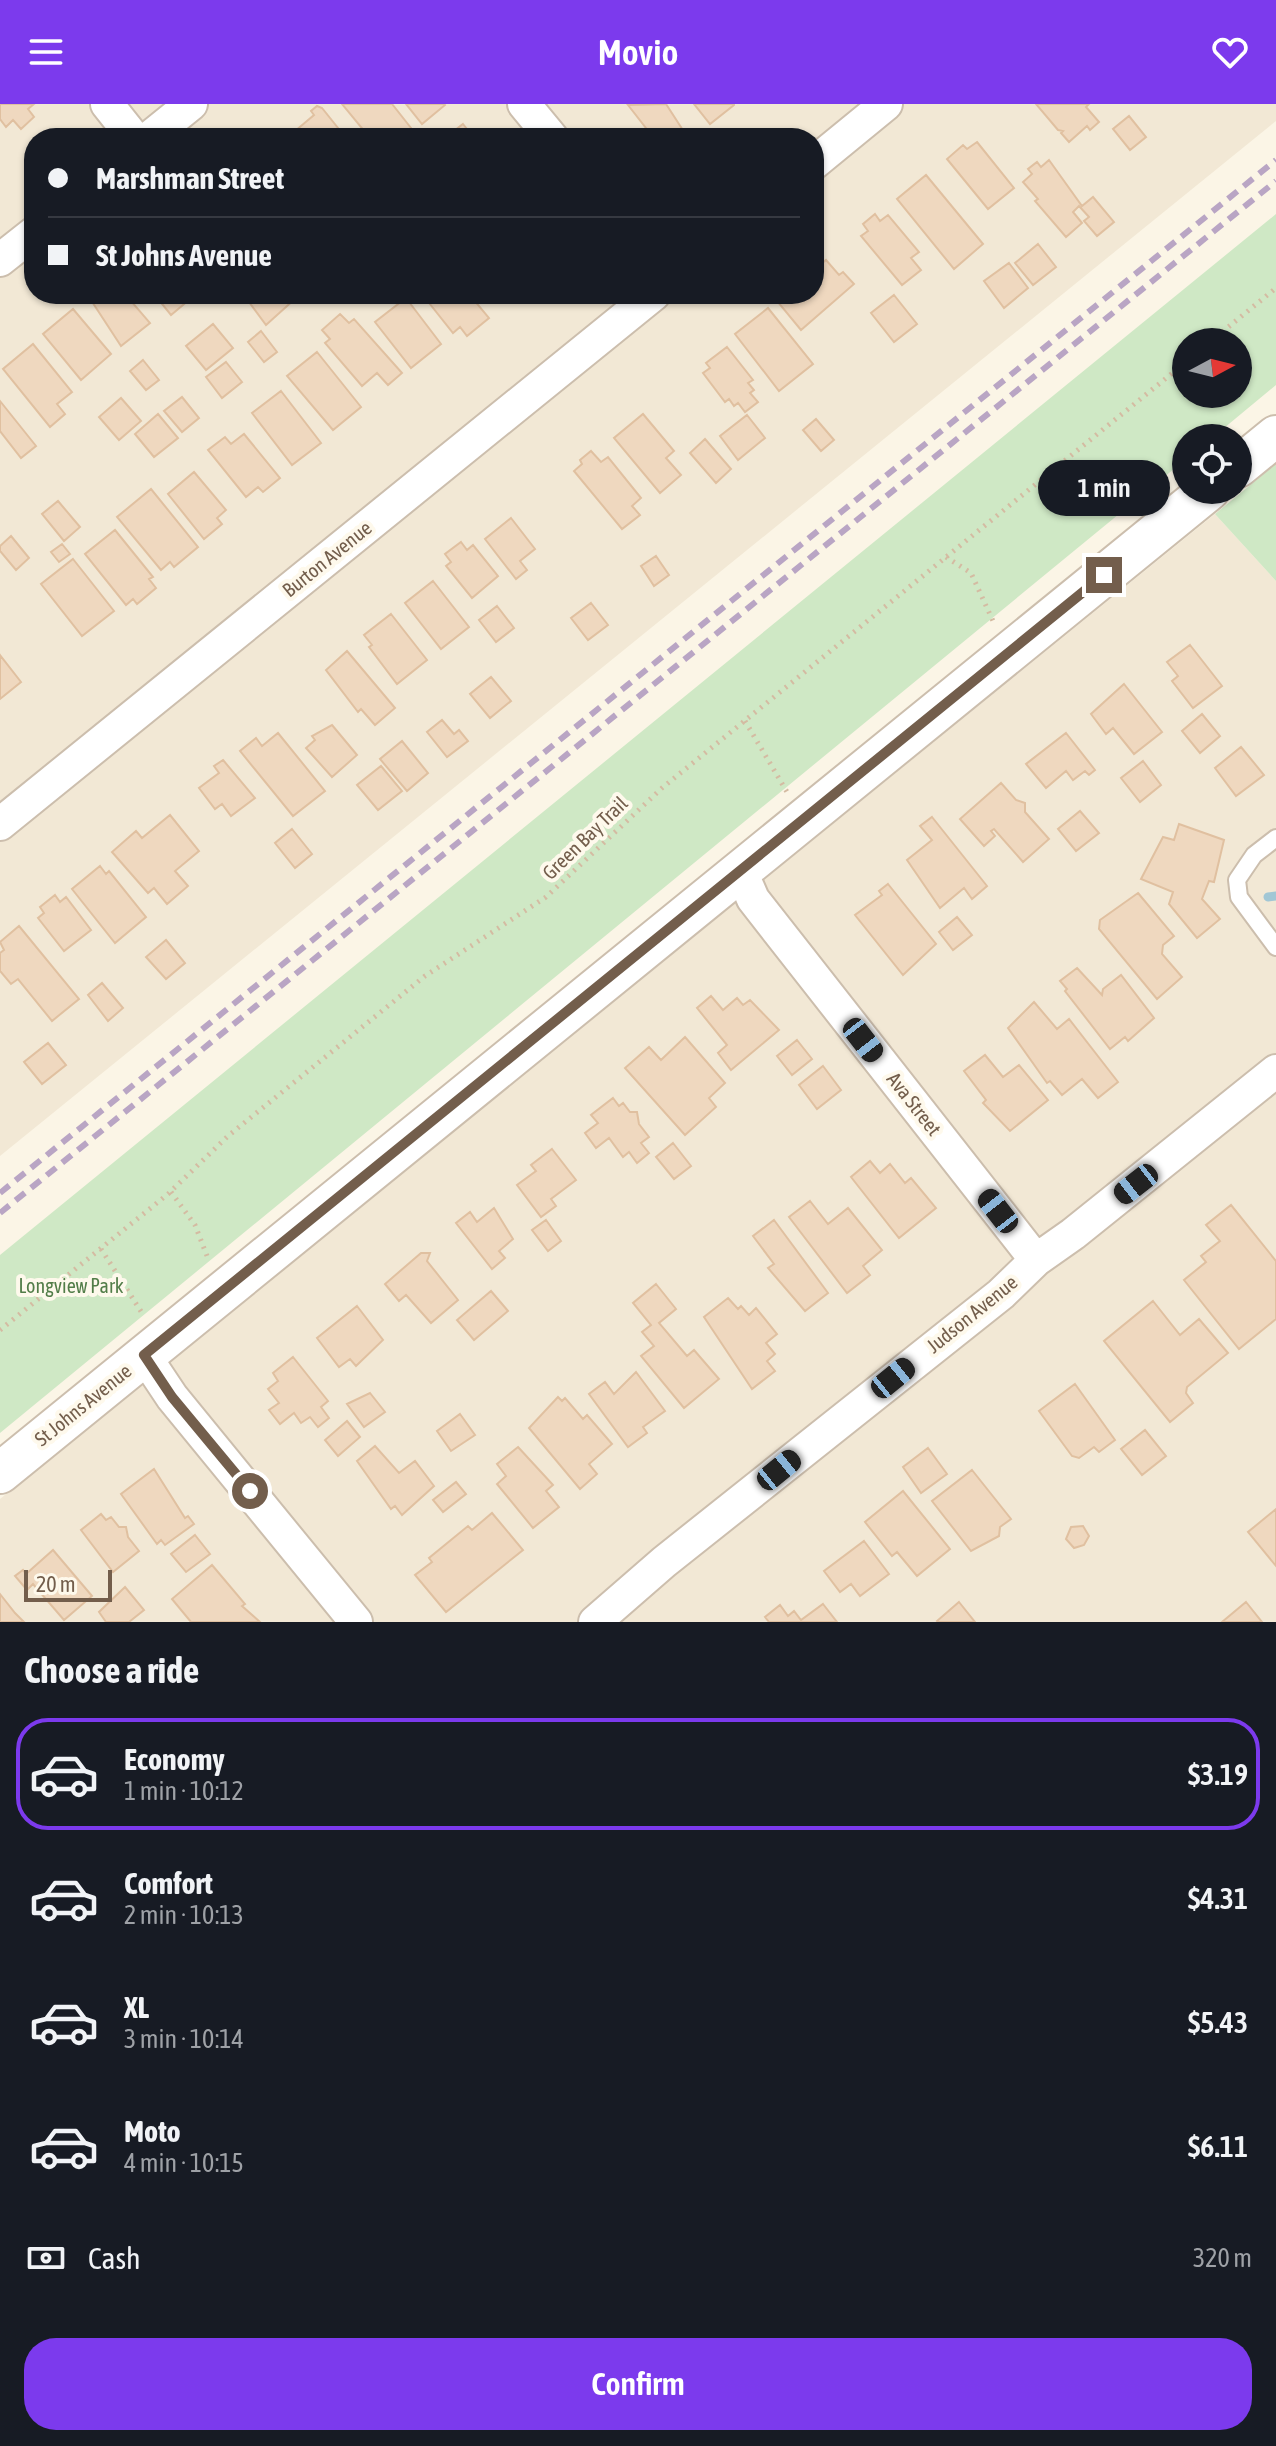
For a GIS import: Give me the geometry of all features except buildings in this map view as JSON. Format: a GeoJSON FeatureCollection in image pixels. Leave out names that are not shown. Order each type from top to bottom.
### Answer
{"type":"FeatureCollection","features":[{"type":"Feature","properties":{"kind":"street"},"geometry":{"type":"LineString","coordinates":[[107,104],[126,128]]}},
{"type":"Feature","properties":{"kind":"street"},"geometry":{"type":"LineString","coordinates":[[161,128],[191,104]]}},
{"type":"Feature","properties":{"kind":"street"},"geometry":{"type":"LineString","coordinates":[[524,104],[544,128]]}},
{"type":"Feature","properties":{"kind":"street"},"geometry":{"type":"LineString","coordinates":[[824,155],[886,104]]}},
{"type":"Feature","properties":{"kind":"street"},"geometry":{"type":"LineString","coordinates":[[0,260],[24,241]]}},
{"type":"Feature","properties":{"kind":"street","name":"Burton Avenue"},"geometry":{"type":"LineString","coordinates":[[0,824],[642,304]]}},
{"type":"Feature","properties":{"kind":"street"},"geometry":{"type":"LineString","coordinates":[[1252,456],[1276,436]]}},
{"type":"Feature","properties":{"kind":"street","name":"St Johns Avenue"},"geometry":{"type":"LineString","coordinates":[[0,1473],[146,1340],[740,869],[1191,504]]}},
{"type":"Feature","properties":{"kind":"street","name":"Ava Street"},"geometry":{"type":"LineString","coordinates":[[740,869],[753,899],[1036,1260]]}},
{"type":"Feature","properties":{"kind":"street","name":"Judson Avenue"},"geometry":{"type":"LineString","coordinates":[[595,1622],[664,1562],[1001,1294],[1036,1260],[1073,1234],[1276,1071]]}},
{"type":"Feature","properties":{"kind":"street"},"geometry":{"type":"LineString","coordinates":[[146,1340],[172,1397],[356,1622]]}},
{"type":"Feature","properties":{"kind":"lane"},"geometry":{"type":"LineString","coordinates":[[1276,838],[1254,855],[1237,880],[1239,897],[1276,947]]}},
{"type":"Feature","properties":{"kind":"path"},"geometry":{"type":"LineString","coordinates":[[1227,328],[1276,288]]}},
{"type":"Feature","properties":{"kind":"path","name":"Green Bay Trail"},"geometry":{"type":"LineString","coordinates":[[0,1330],[171,1192],[228,1136],[425,976],[546,897],[662,788],[1172,373]]}},
{"type":"Feature","properties":{"kind":"path"},"geometry":{"type":"LineString","coordinates":[[946,557],[971,573],[981,601],[1010,649]]}},
{"type":"Feature","properties":{"kind":"path"},"geometry":{"type":"LineString","coordinates":[[745,721],[803,818]]}},
{"type":"Feature","properties":{"kind":"path"},"geometry":{"type":"LineString","coordinates":[[171,1192],[195,1225],[215,1272]]}},
{"type":"Feature","properties":{"kind":"path"},"geometry":{"type":"LineString","coordinates":[[101,1249],[146,1340]]}},
{"type":"Feature","properties":{"kind":"shaded area"},"geometry":{"type":"Polygon","coordinates":[[[0,104],[1276,104],[1276,121],[0,1156],[0,104]]]}},
{"type":"Feature","properties":{"kind":"shaded area"},"geometry":{"type":"Polygon","coordinates":[[[1215,514],[1276,581],[1276,1622],[0,1622],[0,1499],[1215,514]]]}},
{"type":"Feature","properties":{"kind":"green space","name":"Longview Park"},"geometry":{"type":"Polygon","coordinates":[[[1276,214],[1276,385],[1252,405],[1252,328],[1172,328],[1172,408],[1248,408],[1229,424],[1172,424],[1172,470],[0,1433],[0,1255],[1276,214]]]}},
{"type":"Feature","properties":{"kind":"green space"},"geometry":{"type":"Polygon","coordinates":[[[1276,464],[1276,581],[1215,514],[1227,504],[1252,504],[1252,484],[1276,464]]]}},
{"type":"Feature","properties":{"kind":"waterway"},"geometry":{"type":"LineString","coordinates":[[1268,897],[1276,896]]}},
{"type":"Feature","properties":{"kind":"railway"},"geometry":{"type":"LineString","coordinates":[[0,1193],[1276,160]]}},
{"type":"Feature","properties":{"kind":"railway"},"geometry":{"type":"LineString","coordinates":[[0,1213],[1276,181]]}},
{"type":"Feature","properties":{"kind":"route"},"geometry":{"type":"LineString","coordinates":[[250,1491],[172,1397],[144,1355],[1104,575]]}}]}
